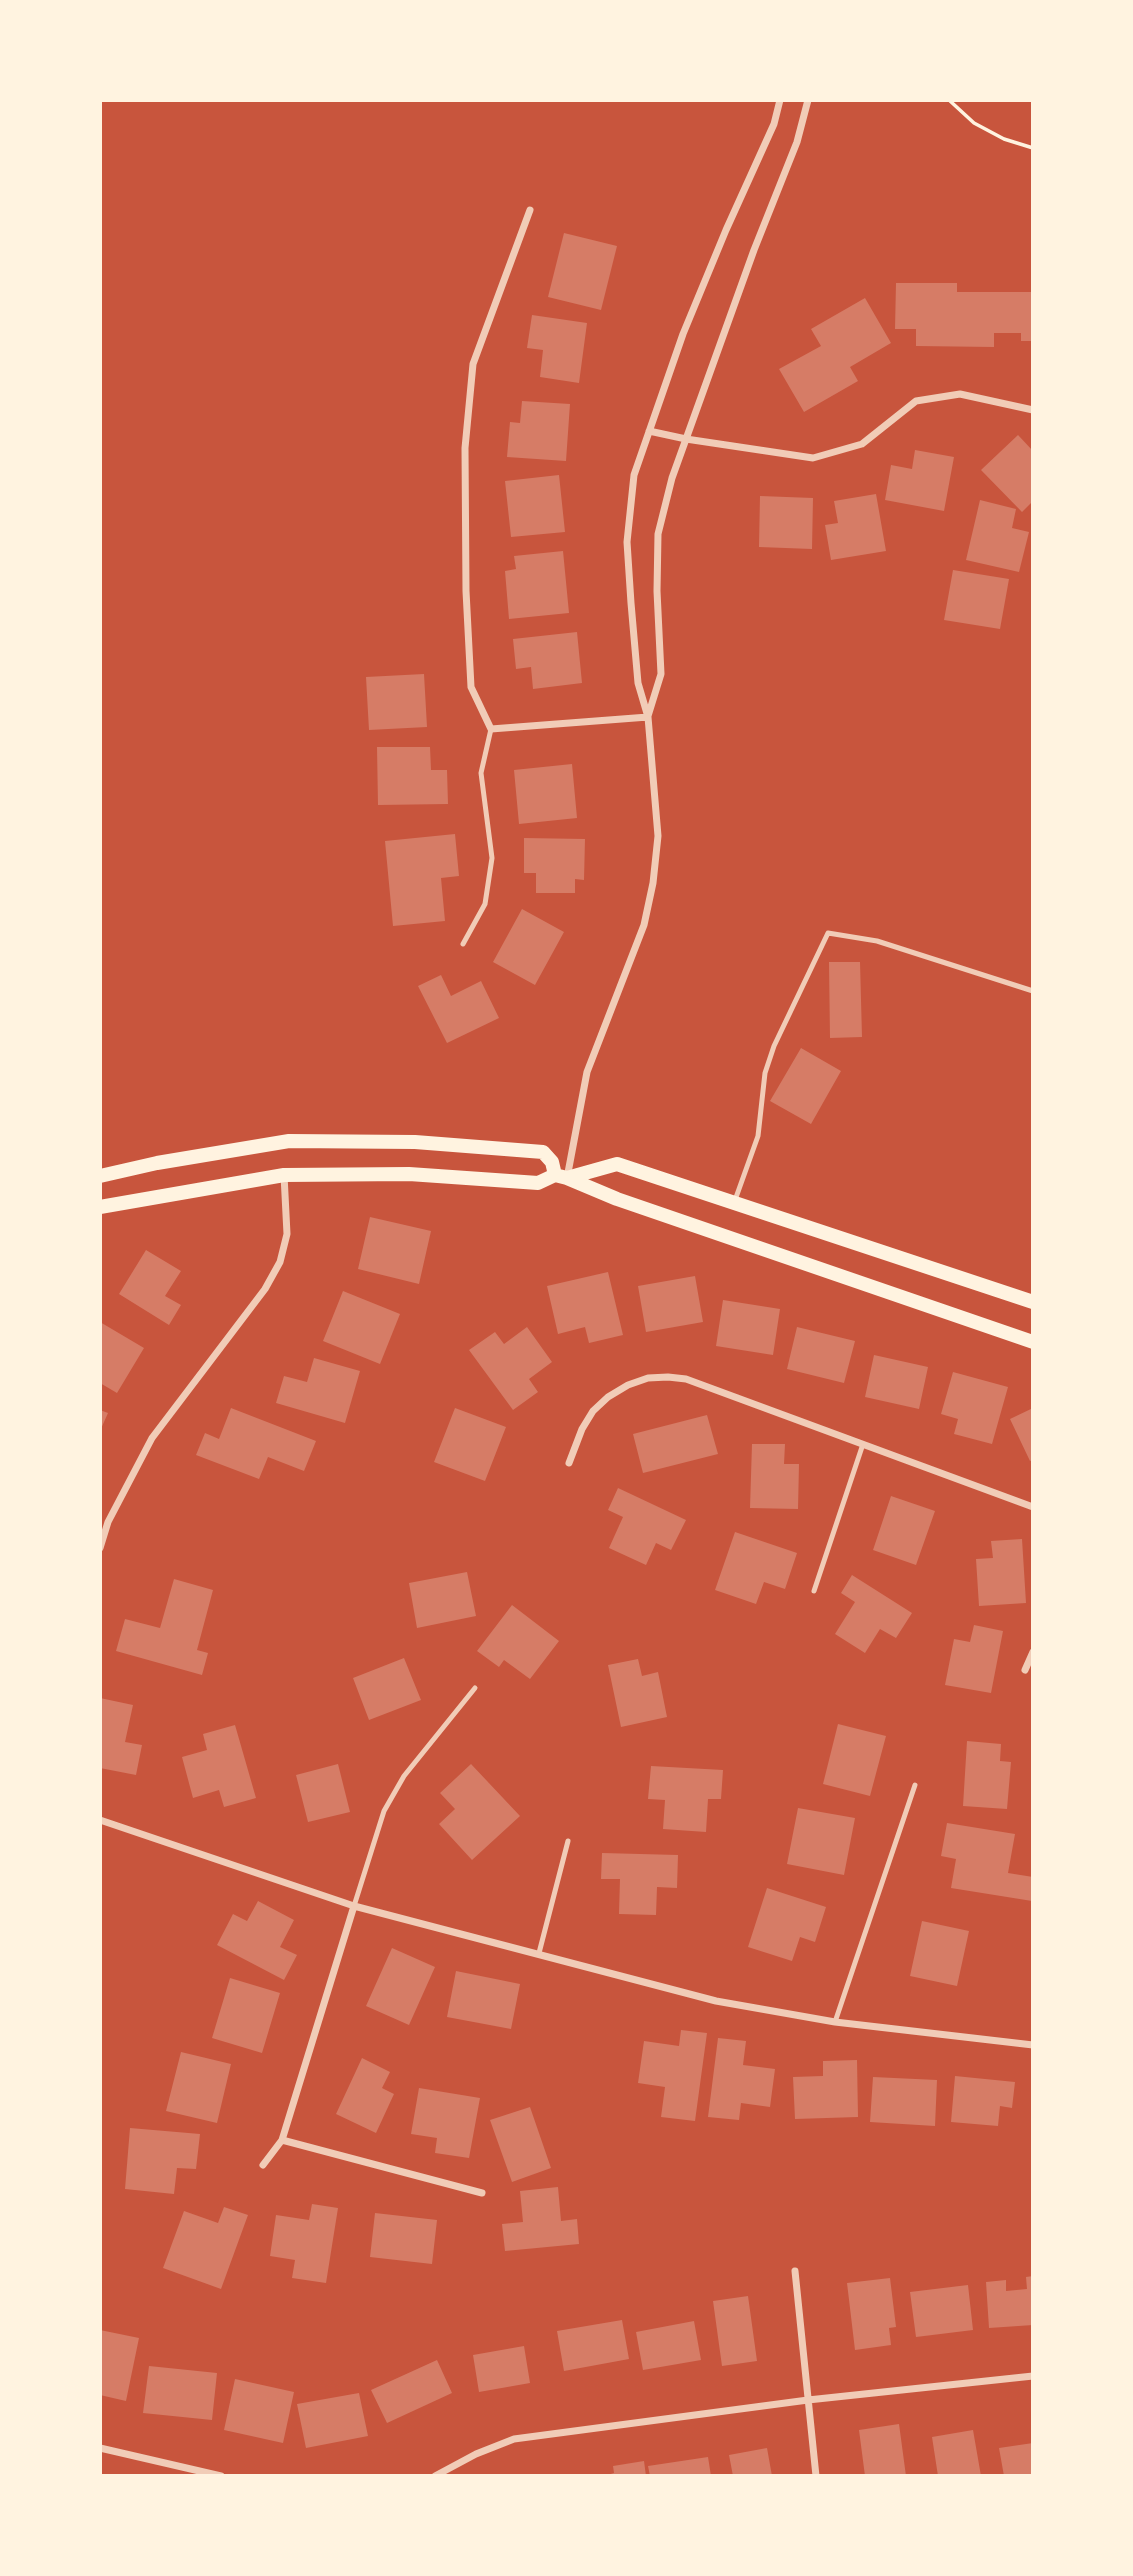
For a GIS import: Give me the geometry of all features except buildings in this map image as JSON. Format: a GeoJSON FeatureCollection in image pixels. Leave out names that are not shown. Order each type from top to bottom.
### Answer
{"type":"FeatureCollection","features":[{"type":"Feature","properties":{"kind":"main road"},"geometry":{"type":"LineString","coordinates":[[100,1176],[157,1163],[289,1141],[415,1142],[544,1152],[561,1176],[617,1199],[1033,1342]]}},
{"type":"Feature","properties":{"kind":"main road"},"geometry":{"type":"LineString","coordinates":[[100,1207],[284,1175],[409,1174],[538,1183],[617,1164],[1033,1302]]}},
{"type":"Feature","properties":{"kind":"street"},"geometry":{"type":"LineString","coordinates":[[561,1176],[587,1072],[644,925],[653,883],[658,836],[648,717],[638,683],[627,542],[634,475],[683,334],[774,124],[780,100]]}},
{"type":"Feature","properties":{"kind":"street"},"geometry":{"type":"LineString","coordinates":[[648,717],[661,674],[657,591],[658,534],[672,478],[754,250],[797,142],[808,100]]}},
{"type":"Feature","properties":{"kind":"street"},"geometry":{"type":"LineString","coordinates":[[530,210],[473,364],[465,448],[466,591],[471,687],[491,729],[648,717]]}},
{"type":"Feature","properties":{"kind":"street"},"geometry":{"type":"LineString","coordinates":[[649,431],[813,458],[862,444],[916,401],[960,394],[1033,410]]}},
{"type":"Feature","properties":{"kind":"street"},"geometry":{"type":"LineString","coordinates":[[100,1548],[104,1520],[152,1438],[265,1289],[280,1262],[287,1234],[284,1175]]}},
{"type":"Feature","properties":{"kind":"street"},"geometry":{"type":"LineString","coordinates":[[569,1462],[582,1429],[593,1411],[608,1397],[628,1385],[658,1378],[686,1379],[1033,1507]]}},
{"type":"Feature","properties":{"kind":"street"},"geometry":{"type":"LineString","coordinates":[[1025,1670],[1033,1652]]}},
{"type":"Feature","properties":{"kind":"street"},"geometry":{"type":"LineString","coordinates":[[100,1820],[354,1906],[716,2001],[835,2022],[1033,2045]]}},
{"type":"Feature","properties":{"kind":"street"},"geometry":{"type":"LineString","coordinates":[[263,2165],[282,2140],[354,1906]]}},
{"type":"Feature","properties":{"kind":"street"},"geometry":{"type":"LineString","coordinates":[[282,2140],[482,2193]]}},
{"type":"Feature","properties":{"kind":"street"},"geometry":{"type":"LineString","coordinates":[[795,2271],[816,2476]]}},
{"type":"Feature","properties":{"kind":"street"},"geometry":{"type":"LineString","coordinates":[[435,2476],[475,2454],[514,2439],[808,2400],[1033,2376]]}},
{"type":"Feature","properties":{"kind":"street"},"geometry":{"type":"LineString","coordinates":[[100,2448],[222,2476]]}},
{"type":"Feature","properties":{"kind":"lane"},"geometry":{"type":"LineString","coordinates":[[463,944],[485,904],[492,858],[481,773],[491,729]]}},
{"type":"Feature","properties":{"kind":"lane"},"geometry":{"type":"LineString","coordinates":[[734,1203],[758,1136],[765,1073],[774,1046],[828,933],[877,941],[1033,991]]}},
{"type":"Feature","properties":{"kind":"lane"},"geometry":{"type":"LineString","coordinates":[[814,1591],[863,1444]]}},
{"type":"Feature","properties":{"kind":"lane"},"geometry":{"type":"LineString","coordinates":[[354,1906],[384,1811],[404,1776],[475,1688]]}},
{"type":"Feature","properties":{"kind":"lane"},"geometry":{"type":"LineString","coordinates":[[835,2022],[915,1784]]}},
{"type":"Feature","properties":{"kind":"lane"},"geometry":{"type":"LineString","coordinates":[[539,1953],[568,1841]]}},
{"type":"Feature","properties":{"kind":"path"},"geometry":{"type":"LineString","coordinates":[[949,100],[974,123],[1004,139],[1033,148]]}}]}
